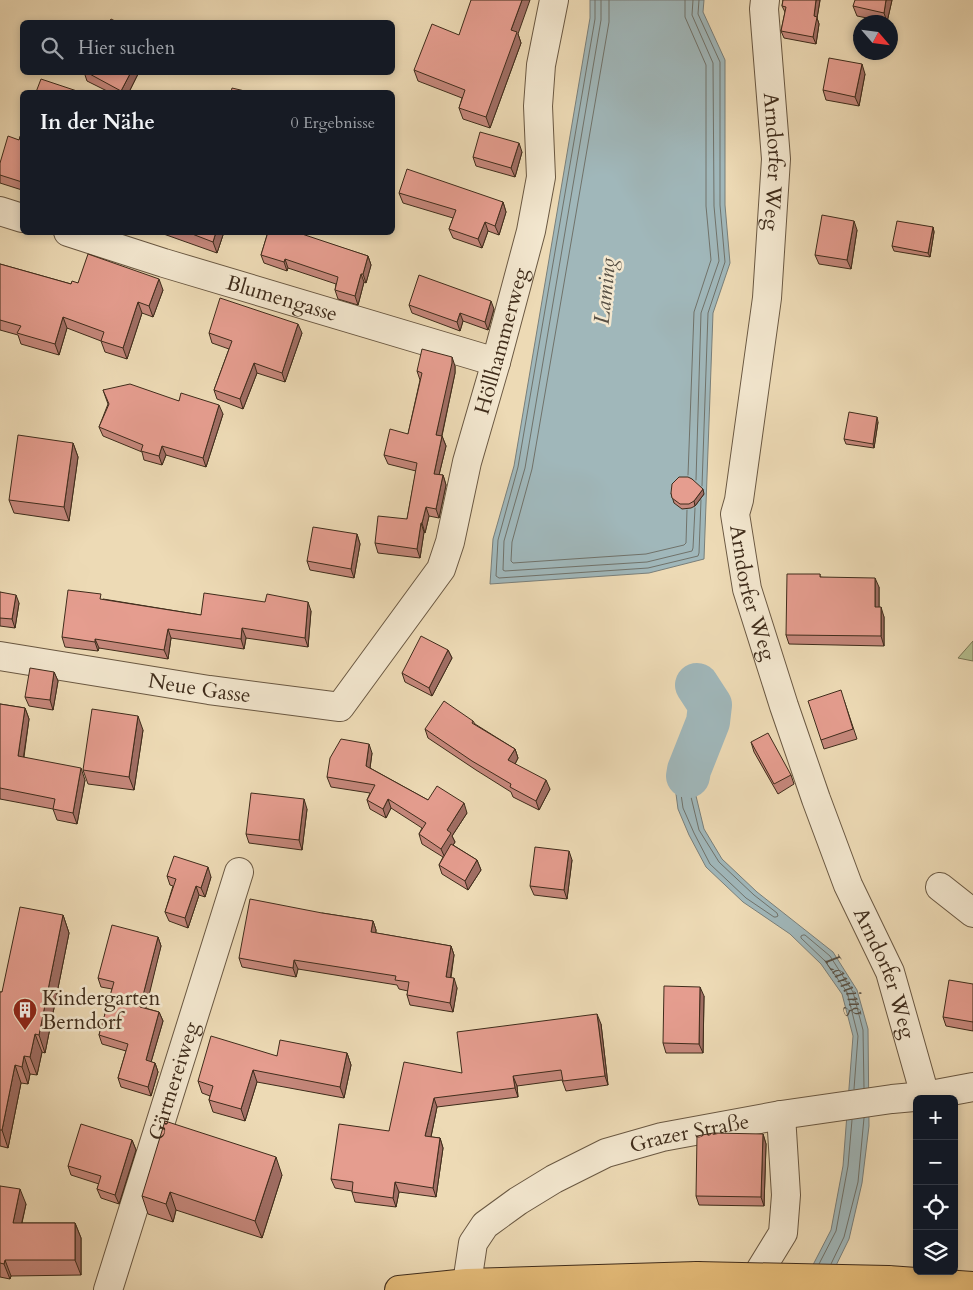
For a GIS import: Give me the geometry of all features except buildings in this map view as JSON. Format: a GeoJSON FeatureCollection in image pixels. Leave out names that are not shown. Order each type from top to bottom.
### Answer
{"type":"FeatureCollection","features":[{"type":"Feature","properties":{"kind":"main road"},"geometry":{"type":"LineString","coordinates":[[399,1290],[467,1283],[697,1276],[899,1284],[956,1280]]}},
{"type":"Feature","properties":{"kind":"street","name":"Höllhammerweg"},"geometry":{"type":"LineString","coordinates":[[376,658],[441,569],[450,542],[467,462],[531,231],[541,177],[538,106],[541,65],[554,0]]}},
{"type":"Feature","properties":{"kind":"street","name":"Arndorfer Weg"},"geometry":{"type":"LineString","coordinates":[[765,0],[764,9],[776,159],[767,298],[739,500],[735,514],[747,589],[784,706],[848,885],[890,972],[924,1095]]}},
{"type":"Feature","properties":{"kind":"street"},"geometry":{"type":"LineString","coordinates":[[0,211],[20,217]]}},
{"type":"Feature","properties":{"kind":"street","name":"Blumengasse"},"geometry":{"type":"LineString","coordinates":[[77,235],[164,263],[496,362]]}},
{"type":"Feature","properties":{"kind":"street","name":"Neue Gasse"},"geometry":{"type":"LineString","coordinates":[[0,656],[209,690],[340,707],[376,658]]}},
{"type":"Feature","properties":{"kind":"street","name":"Gärtnereiweg"},"geometry":{"type":"LineString","coordinates":[[108,1290],[239,872]]}},
{"type":"Feature","properties":{"kind":"street"},"geometry":{"type":"LineString","coordinates":[[940,887],[973,913]]}},
{"type":"Feature","properties":{"kind":"street","name":"Grazer Straße"},"geometry":{"type":"LineString","coordinates":[[935,1095],[973,1087]]}},
{"type":"Feature","properties":{"kind":"street","name":"Grazer Straße"},"geometry":{"type":"LineString","coordinates":[[467,1283],[473,1243],[485,1225],[518,1201],[554,1179],[606,1153],[662,1137],[793,1113],[913,1098]]}},
{"type":"Feature","properties":{"kind":"street"},"geometry":{"type":"LineString","coordinates":[[748,1290],[783,1233],[793,1113]]}},
{"type":"Feature","properties":{"kind":"green space"},"geometry":{"type":"Polygon","coordinates":[[[973,641],[973,661],[958,658],[973,641]]]}},
{"type":"Feature","properties":{"kind":"water"},"geometry":{"type":"Polygon","coordinates":[[[590,0],[704,0],[703,12],[725,60],[725,205],[730,263],[713,313],[704,559],[649,573],[490,584],[493,539],[514,466],[590,18],[590,0]]]}},
{"type":"Feature","properties":{"kind":"water"},"geometry":{"type":"Polygon","coordinates":[[[702,718],[719,725],[697,773],[696,796],[704,829],[722,859],[757,892],[833,952],[857,990],[868,1029],[869,1126],[862,1183],[849,1239],[824,1290],[800,1290],[831,1230],[843,1166],[853,1036],[842,994],[821,964],[790,934],[743,902],[706,867],[689,835],[678,809],[676,794],[683,760],[702,718]]]}},
{"type":"Feature","properties":{"kind":"waterway","name":"Laming"},"geometry":{"type":"LineString","coordinates":[[688,776],[708,722],[710,705],[697,685]]}},
{"type":"Feature","properties":{"kind":"place","name":"Kindergarten Berndorf"},"geometry":{"type":"Point","coordinates":[25,1031]}}]}
